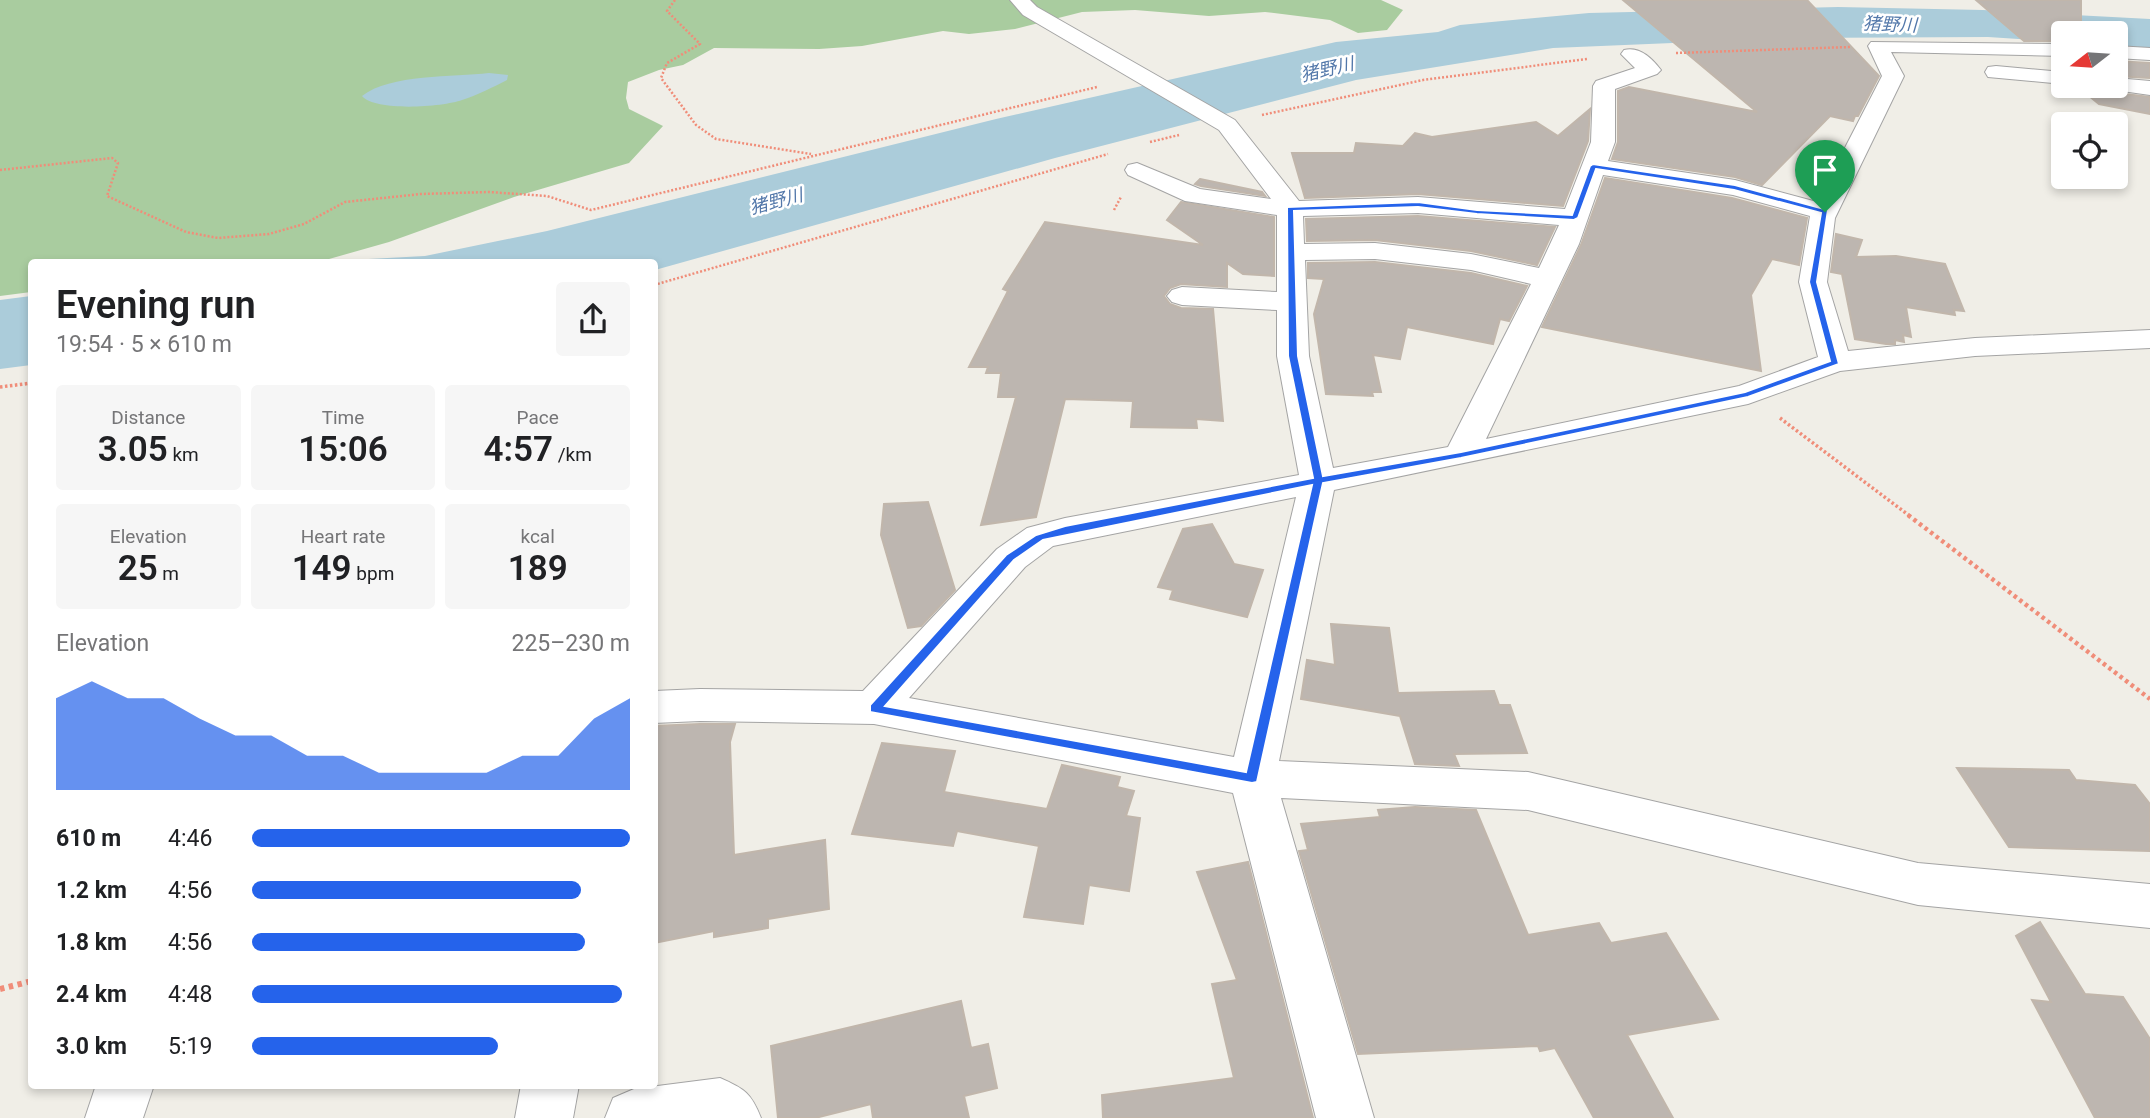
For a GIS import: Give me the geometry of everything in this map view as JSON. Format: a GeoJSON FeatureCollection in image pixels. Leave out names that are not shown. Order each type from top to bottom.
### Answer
{"type":"FeatureCollection","features":[{"type":"Feature","properties":{"kind":"street"},"geometry":{"type":"LineString","coordinates":[[1019,0],[1030,11],[1223,122],[1290,209],[1293,356],[1318,480],[1252,778],[1345,1118]]}},
{"type":"Feature","properties":{"kind":"street"},"geometry":{"type":"LineString","coordinates":[[1892,74],[1878,46],[2051,50]]}},
{"type":"Feature","properties":{"kind":"street"},"geometry":{"type":"LineString","coordinates":[[2128,53],[2150,54]]}},
{"type":"Feature","properties":{"kind":"street"},"geometry":{"type":"LineString","coordinates":[[1461,455],[1548,279],[1574,218],[1603,142],[1604,86],[1650,70],[1631,54]]}},
{"type":"Feature","properties":{"kind":"street"},"geometry":{"type":"LineString","coordinates":[[1971,71],[2051,77]]}},
{"type":"Feature","properties":{"kind":"street"},"geometry":{"type":"LineString","coordinates":[[1892,74],[1918,73]]}},
{"type":"Feature","properties":{"kind":"street"},"geometry":{"type":"LineString","coordinates":[[1835,362],[1813,282],[1825,212],[1892,74]]}},
{"type":"Feature","properties":{"kind":"street"},"geometry":{"type":"LineString","coordinates":[[2128,85],[2150,88]]}},
{"type":"Feature","properties":{"kind":"street"},"geometry":{"type":"LineString","coordinates":[[1138,158],[1194,196],[1290,209],[1418,205],[1574,218]]}},
{"type":"Feature","properties":{"kind":"street"},"geometry":{"type":"LineString","coordinates":[[1593,166],[1735,188],[1825,212]]}},
{"type":"Feature","properties":{"kind":"street"},"geometry":{"type":"LineString","coordinates":[[1291,253],[1375,251],[1471,262],[1548,279]]}},
{"type":"Feature","properties":{"kind":"street"},"geometry":{"type":"LineString","coordinates":[[1182,296],[1292,302]]}},
{"type":"Feature","properties":{"kind":"street"},"geometry":{"type":"LineString","coordinates":[[874,709],[1010,558],[1040,537],[1318,480],[1461,455],[1748,394],[1835,362],[1975,348],[2150,339]]}},
{"type":"Feature","properties":{"kind":"street"},"geometry":{"type":"LineString","coordinates":[[658,707],[700,705],[874,709],[1252,778],[1528,791],[1918,884],[2150,906]]}},
{"type":"Feature","properties":{"kind":"street"},"geometry":{"type":"LineString","coordinates":[[114,1118],[124,1089]]}},
{"type":"Feature","properties":{"kind":"street"},"geometry":{"type":"LineString","coordinates":[[544,1118],[549,1089]]}},
{"type":"Feature","properties":{"kind":"street"},"geometry":{"type":"LineString","coordinates":[[634,1118],[720,1107],[732,1118]]}},
{"type":"Feature","properties":{"kind":"path"},"geometry":{"type":"LineString","coordinates":[[675,0],[667,10],[700,44],[667,63],[660,78],[696,125],[716,139],[815,155]]}},
{"type":"Feature","properties":{"kind":"path"},"geometry":{"type":"LineString","coordinates":[[1138,158],[1223,122],[1392,86],[1502,67],[1631,54],[1878,46]]}},
{"type":"Feature","properties":{"kind":"path"},"geometry":{"type":"LineString","coordinates":[[0,170],[111,158],[118,163],[107,196],[186,232],[218,238],[269,234],[292,228],[345,202],[421,194],[489,192],[547,196],[591,210],[1142,76]]}},
{"type":"Feature","properties":{"kind":"path"},"geometry":{"type":"LineString","coordinates":[[658,284],[1111,153]]}},
{"type":"Feature","properties":{"kind":"path"},"geometry":{"type":"LineString","coordinates":[[0,387],[28,384]]}},
{"type":"Feature","properties":{"kind":"path"},"geometry":{"type":"LineString","coordinates":[[1748,394],[2150,699]]}},
{"type":"Feature","properties":{"kind":"path"},"geometry":{"type":"LineString","coordinates":[[0,989],[28,982]]}},
{"type":"Feature","properties":{"kind":"green space"},"geometry":{"type":"Polygon","coordinates":[[[0,0],[1381,0],[1403,10],[1387,30],[1358,33],[1330,20],[1265,12],[1209,16],[1135,10],[1082,12],[1015,29],[969,34],[943,31],[862,46],[819,49],[714,48],[683,65],[659,70],[628,82],[626,98],[629,109],[663,126],[629,163],[514,197],[389,242],[329,259],[28,259],[28,292],[0,296],[0,0]]]}},
{"type":"Feature","properties":{"kind":"water","name":"猪野川"},"geometry":{"type":"Polygon","coordinates":[[[1838,7],[1983,10],[2150,19],[2150,49],[2128,47],[2128,21],[2051,21],[2051,41],[1988,37],[1789,38],[1553,48],[1356,80],[1055,158],[658,269],[658,259],[368,259],[425,256],[547,231],[996,119],[1336,42],[1438,32],[1460,25],[1589,13],[1838,7]]]}},
{"type":"Feature","properties":{"kind":"water"},"geometry":{"type":"Polygon","coordinates":[[[489,73],[508,75],[507,80],[474,96],[453,102],[410,107],[381,104],[362,96],[374,89],[405,80],[489,73]]]}},
{"type":"Feature","properties":{"kind":"water"},"geometry":{"type":"Polygon","coordinates":[[[28,296],[28,365],[0,369],[0,300],[28,296]]]}},
{"type":"Feature","properties":{"kind":"building"},"geometry":{"type":"Polygon","coordinates":[[[1623,0],[1807,0],[1879,76],[1853,121],[1830,116],[1762,185],[1735,177],[1612,159],[1618,142],[1618,91],[1629,87],[1757,112],[1623,0]]]}},
{"type":"Feature","properties":{"kind":"building"},"geometry":{"type":"Polygon","coordinates":[[[1976,0],[2081,0],[2081,21],[2051,21],[2051,41],[2024,41],[1976,0]]]}},
{"type":"Feature","properties":{"kind":"building"},"geometry":{"type":"Polygon","coordinates":[[[2128,62],[2150,63],[2150,78],[2128,77],[2128,62]]]}},
{"type":"Feature","properties":{"kind":"building"},"geometry":{"type":"Polygon","coordinates":[[[2128,94],[2150,97],[2150,114],[2099,104],[2092,98],[2128,98],[2128,94]]]}},
{"type":"Feature","properties":{"kind":"building"},"geometry":{"type":"Polygon","coordinates":[[[1590,109],[1588,141],[1563,206],[1418,194],[1305,198],[1292,153],[1354,153],[1356,143],[1403,146],[1415,133],[1432,137],[1536,122],[1558,136],[1590,109]]]}},
{"type":"Feature","properties":{"kind":"building"},"geometry":{"type":"Polygon","coordinates":[[[1605,178],[1732,198],[1807,218],[1799,265],[1772,259],[1751,295],[1761,371],[1542,327],[1581,245],[1605,178]]]}},
{"type":"Feature","properties":{"kind":"building"},"geometry":{"type":"Polygon","coordinates":[[[1200,179],[1262,192],[1265,196],[1195,184],[1200,179]]]}},
{"type":"Feature","properties":{"kind":"building"},"geometry":{"type":"Polygon","coordinates":[[[1181,202],[1274,217],[1274,276],[1243,274],[1227,263],[1227,287],[1181,284],[1170,288],[1164,296],[1170,304],[1181,308],[1213,309],[1223,421],[1196,419],[1197,428],[1131,427],[1133,401],[1065,399],[1036,517],[981,525],[1016,397],[998,397],[1001,373],[986,373],[988,367],[969,367],[1008,291],[1003,289],[1045,222],[1203,245],[1167,220],[1181,202]]]}},
{"type":"Feature","properties":{"kind":"building"},"geometry":{"type":"Polygon","coordinates":[[[1418,216],[1555,227],[1537,265],[1471,251],[1375,240],[1307,241],[1306,219],[1418,216]]]}},
{"type":"Feature","properties":{"kind":"building"},"geometry":{"type":"Polygon","coordinates":[[[1836,234],[1862,240],[1856,257],[1896,256],[1945,264],[1964,311],[1954,310],[1955,315],[1906,307],[1911,337],[1903,335],[1904,342],[1895,340],[1895,344],[1886,344],[1855,339],[1842,274],[1831,272],[1836,234]]]}},
{"type":"Feature","properties":{"kind":"building"},"geometry":{"type":"Polygon","coordinates":[[[1375,262],[1471,273],[1527,286],[1509,321],[1500,319],[1493,344],[1407,327],[1400,359],[1373,355],[1381,392],[1372,392],[1373,396],[1326,394],[1314,314],[1324,279],[1308,278],[1308,263],[1375,262]]]}},
{"type":"Feature","properties":{"kind":"building"},"geometry":{"type":"Polygon","coordinates":[[[928,502],[955,590],[921,626],[908,628],[881,535],[884,504],[928,502]]]}},
{"type":"Feature","properties":{"kind":"building"},"geometry":{"type":"Polygon","coordinates":[[[1212,524],[1234,564],[1263,570],[1247,617],[1170,599],[1173,590],[1158,587],[1183,529],[1212,524]]]}},
{"type":"Feature","properties":{"kind":"building"},"geometry":{"type":"Polygon","coordinates":[[[1331,624],[1389,628],[1398,693],[1494,691],[1499,705],[1510,705],[1527,753],[1454,754],[1459,766],[1415,764],[1400,716],[1301,699],[1307,660],[1335,665],[1331,624]]]}},
{"type":"Feature","properties":{"kind":"building"},"geometry":{"type":"Polygon","coordinates":[[[735,724],[730,742],[734,855],[825,840],[829,909],[768,919],[768,928],[714,937],[714,931],[658,942],[658,726],[735,724]]]}},
{"type":"Feature","properties":{"kind":"building"},"geometry":{"type":"Polygon","coordinates":[[[882,743],[955,751],[944,792],[1047,809],[1062,765],[1120,777],[1117,787],[1134,791],[1126,816],[1140,818],[1129,891],[1089,885],[1083,924],[1024,917],[1039,846],[957,831],[953,846],[852,834],[882,743]]]}},
{"type":"Feature","properties":{"kind":"building"},"geometry":{"type":"Polygon","coordinates":[[[1957,768],[2069,770],[2076,780],[2135,785],[2150,804],[2150,851],[2009,847],[1957,768]]]}},
{"type":"Feature","properties":{"kind":"building"},"geometry":{"type":"Polygon","coordinates":[[[1415,807],[1476,810],[1528,935],[1599,923],[1611,943],[1666,933],[1718,1019],[1627,1035],[1673,1118],[1594,1118],[1555,1048],[1540,1051],[1538,1046],[1358,1054],[1299,851],[1308,850],[1301,824],[1380,817],[1378,810],[1415,807]]]}},
{"type":"Feature","properties":{"kind":"building"},"geometry":{"type":"Polygon","coordinates":[[[1248,862],[1313,1118],[1103,1118],[1102,1095],[1234,1078],[1212,984],[1237,980],[1197,872],[1248,862]]]}},
{"type":"Feature","properties":{"kind":"building"},"geometry":{"type":"Polygon","coordinates":[[[2040,922],[2085,994],[2123,997],[2150,1039],[2150,1118],[2095,1118],[2032,1000],[2051,1002],[2016,936],[2040,922]]]}},
{"type":"Feature","properties":{"kind":"building"},"geometry":{"type":"Polygon","coordinates":[[[961,1001],[971,1048],[988,1044],[997,1088],[964,1096],[969,1118],[873,1118],[871,1104],[815,1118],[778,1118],[771,1046],[961,1001]]]}},
{"type":"Feature","properties":{"kind":"route"},"geometry":{"type":"LineString","coordinates":[[1825,212],[1735,188],[1593,166],[1574,218],[1418,205],[1290,209],[1293,356],[1318,480],[1252,778],[874,709],[1010,558],[1040,537],[1318,480],[1461,455],[1748,394],[1835,362],[1813,282],[1825,212]]}}]}
